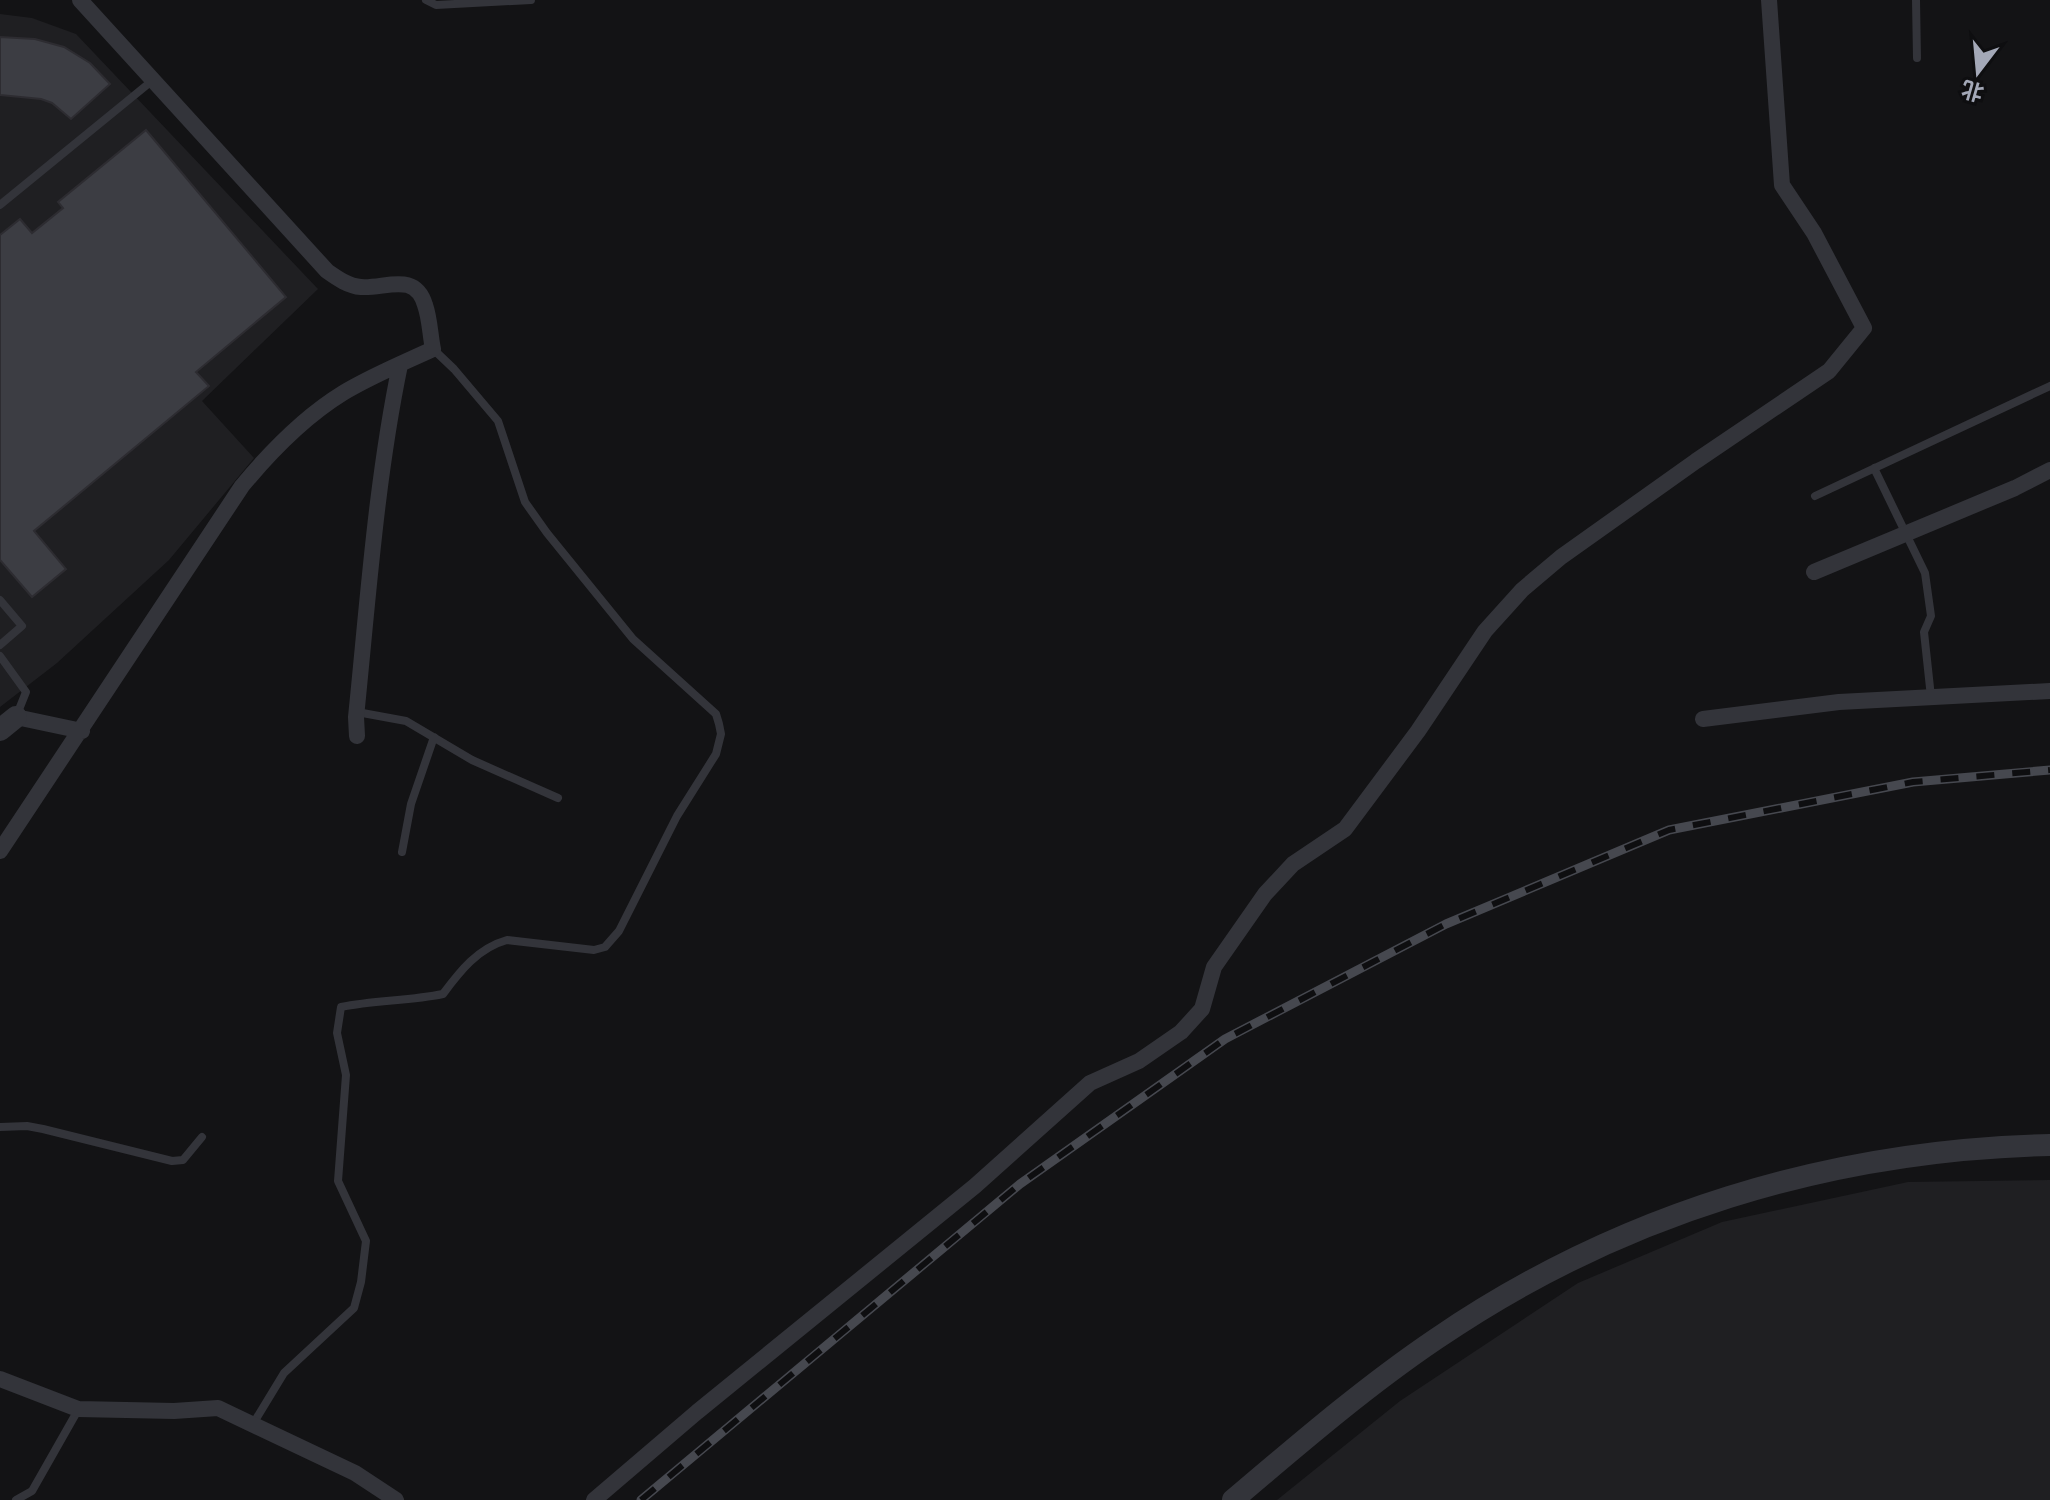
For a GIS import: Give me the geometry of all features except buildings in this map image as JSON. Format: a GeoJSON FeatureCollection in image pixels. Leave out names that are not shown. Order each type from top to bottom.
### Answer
{"type":"FeatureCollection","features":[{"type":"Feature","properties":{"kind":"street"},"geometry":{"type":"LineString","coordinates":[[0,851],[242,486],[261,464],[322,408],[343,393],[433,349],[425,305],[416,289],[401,282],[356,287],[327,271],[80,0]]}},
{"type":"Feature","properties":{"kind":"street"},"geometry":{"type":"LineString","coordinates":[[594,1500],[697,1412],[975,1186],[1090,1083],[1139,1061],[1181,1032],[1202,1009],[1214,967],[1265,894],[1293,864],[1345,829],[1418,731],[1485,631],[1522,590],[1561,557],[1829,371],[1864,328],[1814,233],[1782,185],[1769,0]]}},
{"type":"Feature","properties":{"kind":"street"},"geometry":{"type":"LineString","coordinates":[[357,736],[386,438],[400,365]]}},
{"type":"Feature","properties":{"kind":"street"},"geometry":{"type":"LineString","coordinates":[[1814,572],[2015,488],[2050,470]]}},
{"type":"Feature","properties":{"kind":"street"},"geometry":{"type":"LineString","coordinates":[[1703,719],[1839,702],[2050,691]]}},
{"type":"Feature","properties":{"kind":"street"},"geometry":{"type":"LineString","coordinates":[[8,723],[82,731]]}},
{"type":"Feature","properties":{"kind":"street"},"geometry":{"type":"LineString","coordinates":[[1233,1500],[1351,1402],[1438,1337],[1537,1277],[1605,1242],[1718,1200],[1823,1172],[1920,1154],[2050,1145]]}},
{"type":"Feature","properties":{"kind":"street"},"geometry":{"type":"LineString","coordinates":[[0,1379],[78,1409],[174,1411],[218,1408],[355,1473],[396,1500]]}},
{"type":"Feature","properties":{"kind":"lane"},"geometry":{"type":"LineString","coordinates":[[426,0],[436,5],[531,0]]}},
{"type":"Feature","properties":{"kind":"lane"},"geometry":{"type":"LineString","coordinates":[[1916,0],[1917,58]]}},
{"type":"Feature","properties":{"kind":"lane"},"geometry":{"type":"LineString","coordinates":[[0,205],[153,80]]}},
{"type":"Feature","properties":{"kind":"lane"},"geometry":{"type":"LineString","coordinates":[[252,1425],[284,1373],[354,1308],[363,1269],[366,1241],[338,1181],[346,1075],[337,1033],[341,1007],[375,1000],[414,1000],[443,994],[462,968],[478,954],[507,940],[594,950],[605,947],[619,931],[677,816],[711,763],[721,734],[716,714],[633,639],[547,533],[525,502],[498,421],[433,349]]}},
{"type":"Feature","properties":{"kind":"lane"},"geometry":{"type":"LineString","coordinates":[[1815,496],[2050,386]]}},
{"type":"Feature","properties":{"kind":"lane"},"geometry":{"type":"LineString","coordinates":[[1874,468],[1925,573],[1931,616],[1924,632],[1931,697]]}},
{"type":"Feature","properties":{"kind":"lane"},"geometry":{"type":"LineString","coordinates":[[0,600],[22,626],[0,645]]}},
{"type":"Feature","properties":{"kind":"lane"},"geometry":{"type":"LineString","coordinates":[[0,656],[26,692],[8,723]]}},
{"type":"Feature","properties":{"kind":"lane"},"geometry":{"type":"LineString","coordinates":[[357,712],[406,721],[472,760],[558,798]]}},
{"type":"Feature","properties":{"kind":"lane"},"geometry":{"type":"LineString","coordinates":[[402,852],[411,804],[434,737]]}},
{"type":"Feature","properties":{"kind":"lane"},"geometry":{"type":"LineString","coordinates":[[0,1127],[43,1129],[172,1161],[183,1160],[202,1137]]}},
{"type":"Feature","properties":{"kind":"lane"},"geometry":{"type":"LineString","coordinates":[[16,1500],[32,1491],[78,1409]]}},
{"type":"Feature","properties":{"kind":"shaded area"},"geometry":{"type":"Polygon","coordinates":[[[0,14],[32,18],[76,34],[318,289],[202,401],[254,458],[169,560],[57,663],[0,707],[0,14]]]}},
{"type":"Feature","properties":{"kind":"shaded area"},"geometry":{"type":"Polygon","coordinates":[[[2050,1180],[2050,1500],[1277,1500],[1400,1401],[1578,1283],[1722,1222],[1908,1182],[2050,1180]]]}},
{"type":"Feature","properties":{"kind":"railway"},"geometry":{"type":"LineString","coordinates":[[641,1500],[1020,1184],[1225,1039],[1446,924],[1669,830],[1913,782],[2050,770]]}}]}
